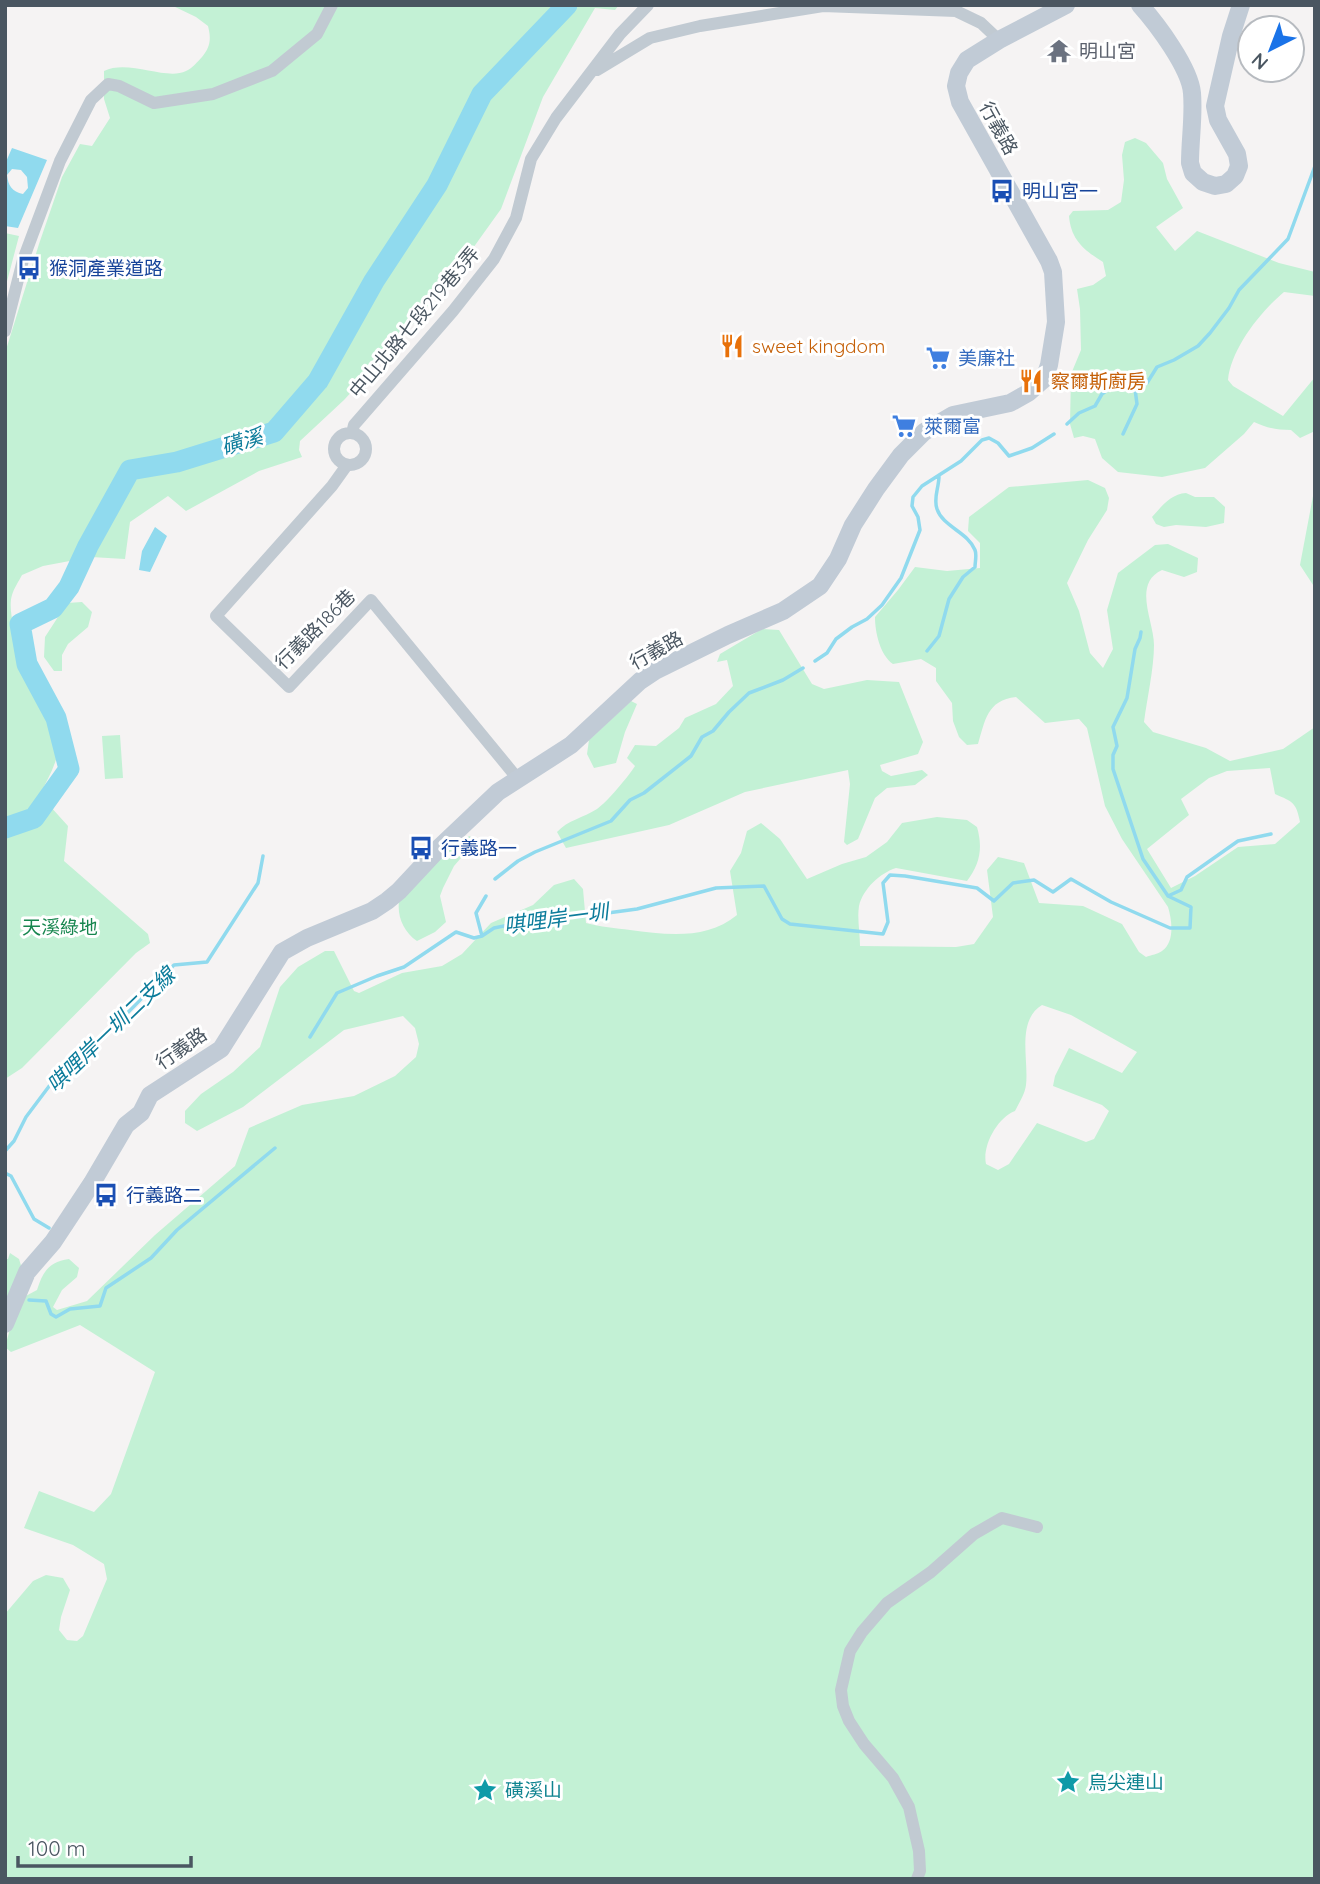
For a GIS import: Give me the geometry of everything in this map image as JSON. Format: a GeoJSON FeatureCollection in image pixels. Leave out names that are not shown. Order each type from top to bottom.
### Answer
{"type":"FeatureCollection","features":[{"type":"Feature","properties":{"kind":"street"},"geometry":{"type":"LineString","coordinates":[[5,331],[23,260],[60,161],[94,95],[108,84],[119,86],[154,103],[213,94],[272,71],[317,34],[332,5]]}},
{"type":"Feature","properties":{"kind":"street","name":"中山北路七段219巷3弄"},"geometry":{"type":"LineString","coordinates":[[357,435],[354,425],[361,416],[453,311],[494,259],[516,218],[531,159],[556,118],[620,34],[648,5]]}},
{"type":"Feature","properties":{"kind":"street","name":"行義路"},"geometry":{"type":"LineString","coordinates":[[5,1324],[27,1272],[53,1242],[126,1125],[141,1113],[150,1095],[221,1049],[282,952],[307,938],[372,911],[387,901],[498,792],[570,745],[654,670],[783,611],[820,586],[876,489],[901,455],[924,432],[953,415],[1010,402],[1028,393],[1044,379],[1056,322],[1053,272],[960,102],[956,86],[959,73],[967,60],[1066,5]]}},
{"type":"Feature","properties":{"kind":"street"},"geometry":{"type":"LineString","coordinates":[[1140,5],[1160,28],[1186,71],[1192,89],[1190,163],[1193,173],[1203,182],[1215,186],[1226,184],[1235,176],[1239,166],[1237,154],[1218,120],[1215,106],[1241,5]]}},
{"type":"Feature","properties":{"kind":"street"},"geometry":{"type":"LineString","coordinates":[[590,74],[650,38],[700,26],[823,6],[957,12],[981,23],[999,40]]}},
{"type":"Feature","properties":{"kind":"street"},"geometry":{"type":"LineString","coordinates":[[341,435],[357,435],[366,449],[365,454],[358,463],[342,463],[333,449],[337,439],[341,435]]}},
{"type":"Feature","properties":{"kind":"street","name":"行義路186巷"},"geometry":{"type":"LineString","coordinates":[[342,463],[332,486],[216,616],[289,687],[370,600],[518,779]]}},
{"type":"Feature","properties":{"kind":"street"},"geometry":{"type":"LineString","coordinates":[[917,1879],[920,1871],[919,1851],[909,1807],[893,1778],[864,1744],[843,1706],[841,1690],[850,1651],[887,1603],[931,1572],[974,1534],[1002,1518],[1037,1527]]}},
{"type":"Feature","properties":{"kind":"green space","name":"天溪綠地"},"geometry":{"type":"Polygon","coordinates":[[[171,5],[619,5],[615,10],[595,8],[543,97],[501,209],[458,269],[403,336],[344,400],[300,441],[299,450],[302,457],[259,471],[186,511],[168,496],[130,522],[125,559],[91,557],[43,566],[22,575],[15,587],[11,605],[19,644],[56,730],[58,751],[55,764],[40,795],[68,826],[64,861],[148,934],[150,943],[136,953],[22,1068],[5,1079],[5,353],[62,177],[80,144],[92,146],[110,118],[104,99],[104,71],[125,67],[168,74],[178,73],[193,67],[209,46],[208,26],[171,5]]]}},
{"type":"Feature","properties":{"kind":"green space"},"geometry":{"type":"Polygon","coordinates":[[[1135,138],[1146,143],[1163,163],[1167,179],[1183,208],[1156,227],[1175,251],[1197,231],[1279,263],[1315,272],[1315,296],[1284,292],[1257,320],[1235,356],[1228,380],[1233,386],[1283,416],[1315,377],[1315,431],[1300,438],[1291,430],[1254,422],[1205,468],[1162,477],[1118,472],[1102,458],[1095,439],[1083,436],[1074,438],[1070,424],[1071,374],[1081,350],[1077,289],[1093,285],[1106,276],[1103,262],[1084,248],[1072,232],[1069,216],[1073,211],[1108,210],[1121,202],[1124,180],[1122,155],[1125,142],[1135,138]]]}},
{"type":"Feature","properties":{"kind":"green space"},"geometry":{"type":"Polygon","coordinates":[[[5,233],[19,236],[5,289],[5,233]]]}},
{"type":"Feature","properties":{"kind":"green space"},"geometry":{"type":"Polygon","coordinates":[[[1088,480],[1105,488],[1109,498],[1107,510],[1088,540],[1067,583],[1079,611],[1090,653],[1103,668],[1113,649],[1107,610],[1118,573],[1155,545],[1168,544],[1198,558],[1197,572],[1184,577],[1162,570],[1153,576],[1148,584],[1146,594],[1154,645],[1144,722],[1153,732],[1206,748],[1230,761],[1283,749],[1315,727],[1315,1879],[5,1879],[5,1614],[33,1581],[46,1575],[63,1578],[70,1590],[59,1630],[67,1640],[77,1641],[83,1636],[107,1579],[104,1564],[73,1545],[24,1528],[39,1491],[94,1512],[111,1494],[155,1372],[80,1325],[11,1352],[5,1347],[15,1311],[22,1298],[37,1290],[48,1268],[56,1262],[69,1259],[79,1268],[77,1277],[62,1290],[53,1307],[57,1310],[87,1301],[155,1235],[235,1166],[249,1128],[302,1105],[354,1096],[395,1076],[416,1057],[419,1044],[415,1028],[403,1016],[344,1030],[243,1107],[197,1131],[185,1123],[185,1111],[201,1094],[233,1072],[260,1047],[280,987],[298,967],[325,951],[334,951],[354,991],[359,993],[402,973],[442,966],[462,954],[491,923],[533,905],[554,885],[574,879],[583,889],[586,923],[672,934],[713,929],[737,915],[730,871],[741,853],[747,831],[761,823],[780,839],[807,879],[866,857],[887,842],[902,823],[937,817],[967,820],[977,827],[979,856],[971,875],[967,881],[896,868],[884,874],[868,888],[859,906],[860,946],[956,947],[974,944],[993,917],[987,870],[998,857],[1024,863],[1039,903],[1083,906],[1122,924],[1139,952],[1146,957],[1166,947],[1171,931],[1168,907],[1122,839],[1105,806],[1087,728],[1079,719],[1045,723],[1016,697],[1006,699],[999,702],[989,713],[978,744],[967,745],[959,737],[953,721],[952,703],[936,681],[936,668],[921,659],[893,664],[879,643],[875,617],[915,567],[947,571],[980,568],[980,543],[968,531],[969,517],[1009,487],[1088,480]],[[1270,768],[1227,771],[1209,778],[1181,799],[1189,815],[1147,849],[1171,888],[1195,876],[1238,847],[1275,844],[1300,822],[1293,804],[1275,794],[1270,768]],[[1042,1005],[1034,1012],[1026,1031],[1026,1085],[1023,1095],[1015,1111],[1002,1120],[992,1133],[986,1149],[986,1164],[998,1170],[1009,1164],[1037,1123],[1086,1142],[1094,1139],[1109,1111],[1102,1105],[1053,1086],[1069,1048],[1122,1073],[1137,1052],[1071,1015],[1042,1005]]]}},
{"type":"Feature","properties":{"kind":"green space"},"geometry":{"type":"Polygon","coordinates":[[[1186,493],[1195,497],[1214,497],[1225,507],[1224,523],[1206,527],[1164,527],[1156,524],[1152,517],[1163,505],[1171,498],[1186,493]]]}},
{"type":"Feature","properties":{"kind":"green space"},"geometry":{"type":"Polygon","coordinates":[[[1315,493],[1315,588],[1300,565],[1315,493]]]}},
{"type":"Feature","properties":{"kind":"green space"},"geometry":{"type":"Polygon","coordinates":[[[82,602],[92,612],[88,627],[68,644],[62,655],[62,671],[54,671],[44,657],[45,637],[67,603],[82,602]]]}},
{"type":"Feature","properties":{"kind":"green space"},"geometry":{"type":"Polygon","coordinates":[[[762,629],[779,630],[812,684],[824,689],[867,680],[899,682],[923,742],[918,754],[880,765],[882,771],[891,776],[922,770],[928,775],[915,785],[887,788],[875,798],[858,839],[847,845],[844,842],[850,784],[848,770],[745,792],[669,825],[566,848],[557,832],[597,809],[623,783],[635,766],[627,758],[635,745],[656,746],[679,728],[685,718],[716,704],[733,686],[727,660],[717,662],[720,654],[762,629]]]}},
{"type":"Feature","properties":{"kind":"green space"},"geometry":{"type":"Polygon","coordinates":[[[631,701],[637,704],[616,763],[594,768],[587,754],[589,740],[631,701]]]}},
{"type":"Feature","properties":{"kind":"green space"},"geometry":{"type":"Polygon","coordinates":[[[120,735],[123,778],[105,779],[102,736],[120,735]]]}},
{"type":"Feature","properties":{"kind":"green space"},"geometry":{"type":"Polygon","coordinates":[[[470,836],[474,843],[454,866],[440,896],[446,922],[435,932],[417,941],[402,924],[399,901],[443,855],[470,836]]]}},
{"type":"Feature","properties":{"kind":"green space"},"geometry":{"type":"Polygon","coordinates":[[[10,1253],[19,1259],[23,1272],[5,1308],[5,1259],[8,1259],[10,1253]]]}},
{"type":"Feature","properties":{"kind":"water"},"geometry":{"type":"Polygon","coordinates":[[[12,148],[47,160],[18,228],[5,226],[5,164],[12,148]],[[12,169],[7,175],[11,188],[23,194],[28,188],[27,177],[21,170],[12,169]]]}},
{"type":"Feature","properties":{"kind":"water"},"geometry":{"type":"Polygon","coordinates":[[[155,527],[167,536],[150,572],[139,570],[142,551],[155,527]]]}},
{"type":"Feature","properties":{"kind":"waterway","name":"磺溪"},"geometry":{"type":"LineString","coordinates":[[5,828],[34,818],[69,769],[56,718],[27,664],[20,624],[53,608],[69,587],[88,546],[130,470],[177,462],[274,432],[318,381],[374,281],[437,185],[482,94],[567,5]]}},
{"type":"Feature","properties":{"kind":"waterway"},"geometry":{"type":"LineString","coordinates":[[1067,424],[1079,413],[1095,406],[1102,394],[1114,385],[1135,389],[1147,383],[1157,367],[1198,346],[1229,308],[1239,290],[1288,239],[1315,166]]}},
{"type":"Feature","properties":{"kind":"waterway"},"geometry":{"type":"LineString","coordinates":[[1123,434],[1137,404],[1135,389]]}},
{"type":"Feature","properties":{"kind":"waterway"},"geometry":{"type":"LineString","coordinates":[[815,661],[827,653],[836,639],[867,619],[882,605],[901,578],[920,530],[918,517],[912,506],[913,497],[922,486],[961,461],[982,440],[989,438],[998,443],[1009,456],[1032,448],[1054,434]]}},
{"type":"Feature","properties":{"kind":"waterway"},"geometry":{"type":"LineString","coordinates":[[927,651],[939,636],[949,599],[963,577],[975,567],[976,558],[972,544],[944,520],[937,509],[939,476]]}},
{"type":"Feature","properties":{"kind":"waterway"},"geometry":{"type":"LineString","coordinates":[[1141,632],[1135,649],[1127,698],[1113,727],[1117,746],[1113,755],[1113,769],[1143,859],[1168,896]]}},
{"type":"Feature","properties":{"kind":"waterway"},"geometry":{"type":"LineString","coordinates":[[495,879],[535,852],[611,821],[630,800],[644,793],[691,756],[702,737],[713,731],[749,693],[783,680],[803,668]]}},
{"type":"Feature","properties":{"kind":"waterway","name":"唭哩岸一圳"},"geometry":{"type":"LineString","coordinates":[[310,1037],[337,993],[404,967],[456,932],[474,938],[494,928],[538,919],[637,909],[716,888],[764,886],[782,919],[790,924],[883,934],[888,922],[883,883],[890,875],[977,888],[994,901],[1013,883],[1034,880],[1053,892],[1071,879],[1111,902],[1170,928],[1190,928],[1191,907],[1168,896],[1181,890],[1187,877],[1238,841],[1271,834]]}},
{"type":"Feature","properties":{"kind":"waterway","name":"唭哩岸一圳二支線"},"geometry":{"type":"LineString","coordinates":[[5,1151],[56,1077],[107,1034],[174,965],[207,962],[258,883],[263,856]]}},
{"type":"Feature","properties":{"kind":"waterway"},"geometry":{"type":"LineString","coordinates":[[482,936],[476,913],[486,896]]}},
{"type":"Feature","properties":{"kind":"waterway"},"geometry":{"type":"LineString","coordinates":[[29,1300],[46,1301],[51,1314],[56,1317],[70,1309],[100,1306],[106,1288],[151,1258],[177,1230],[275,1148]]}},
{"type":"Feature","properties":{"kind":"waterway"},"geometry":{"type":"LineString","coordinates":[[5,1173],[11,1176],[34,1219],[49,1228]]}},
{"type":"Feature","properties":{"kind":"place","name":"明山宮"},"geometry":{"type":"Point","coordinates":[1059,51]}},
{"type":"Feature","properties":{"kind":"place","name":"明山宮一"},"geometry":{"type":"Point","coordinates":[1002,191]}},
{"type":"Feature","properties":{"kind":"place","name":"猴洞產業道路"},"geometry":{"type":"Point","coordinates":[29,268]}},
{"type":"Feature","properties":{"kind":"place","name":"sweet kingdom"},"geometry":{"type":"Point","coordinates":[732,346]}},
{"type":"Feature","properties":{"kind":"place","name":"美廉社"},"geometry":{"type":"Point","coordinates":[938,358]}},
{"type":"Feature","properties":{"kind":"place","name":"察爾斯廚房"},"geometry":{"type":"Point","coordinates":[1031,381]}},
{"type":"Feature","properties":{"kind":"place","name":"萊爾富"},"geometry":{"type":"Point","coordinates":[904,426]}},
{"type":"Feature","properties":{"kind":"place","name":"行義路一"},"geometry":{"type":"Point","coordinates":[421,848]}},
{"type":"Feature","properties":{"kind":"place","name":"行義路二"},"geometry":{"type":"Point","coordinates":[106,1195]}},
{"type":"Feature","properties":{"kind":"place","name":"烏尖連山"},"geometry":{"type":"Point","coordinates":[1068,1782]}},
{"type":"Feature","properties":{"kind":"place","name":"磺溪山"},"geometry":{"type":"Point","coordinates":[485,1790]}}]}
